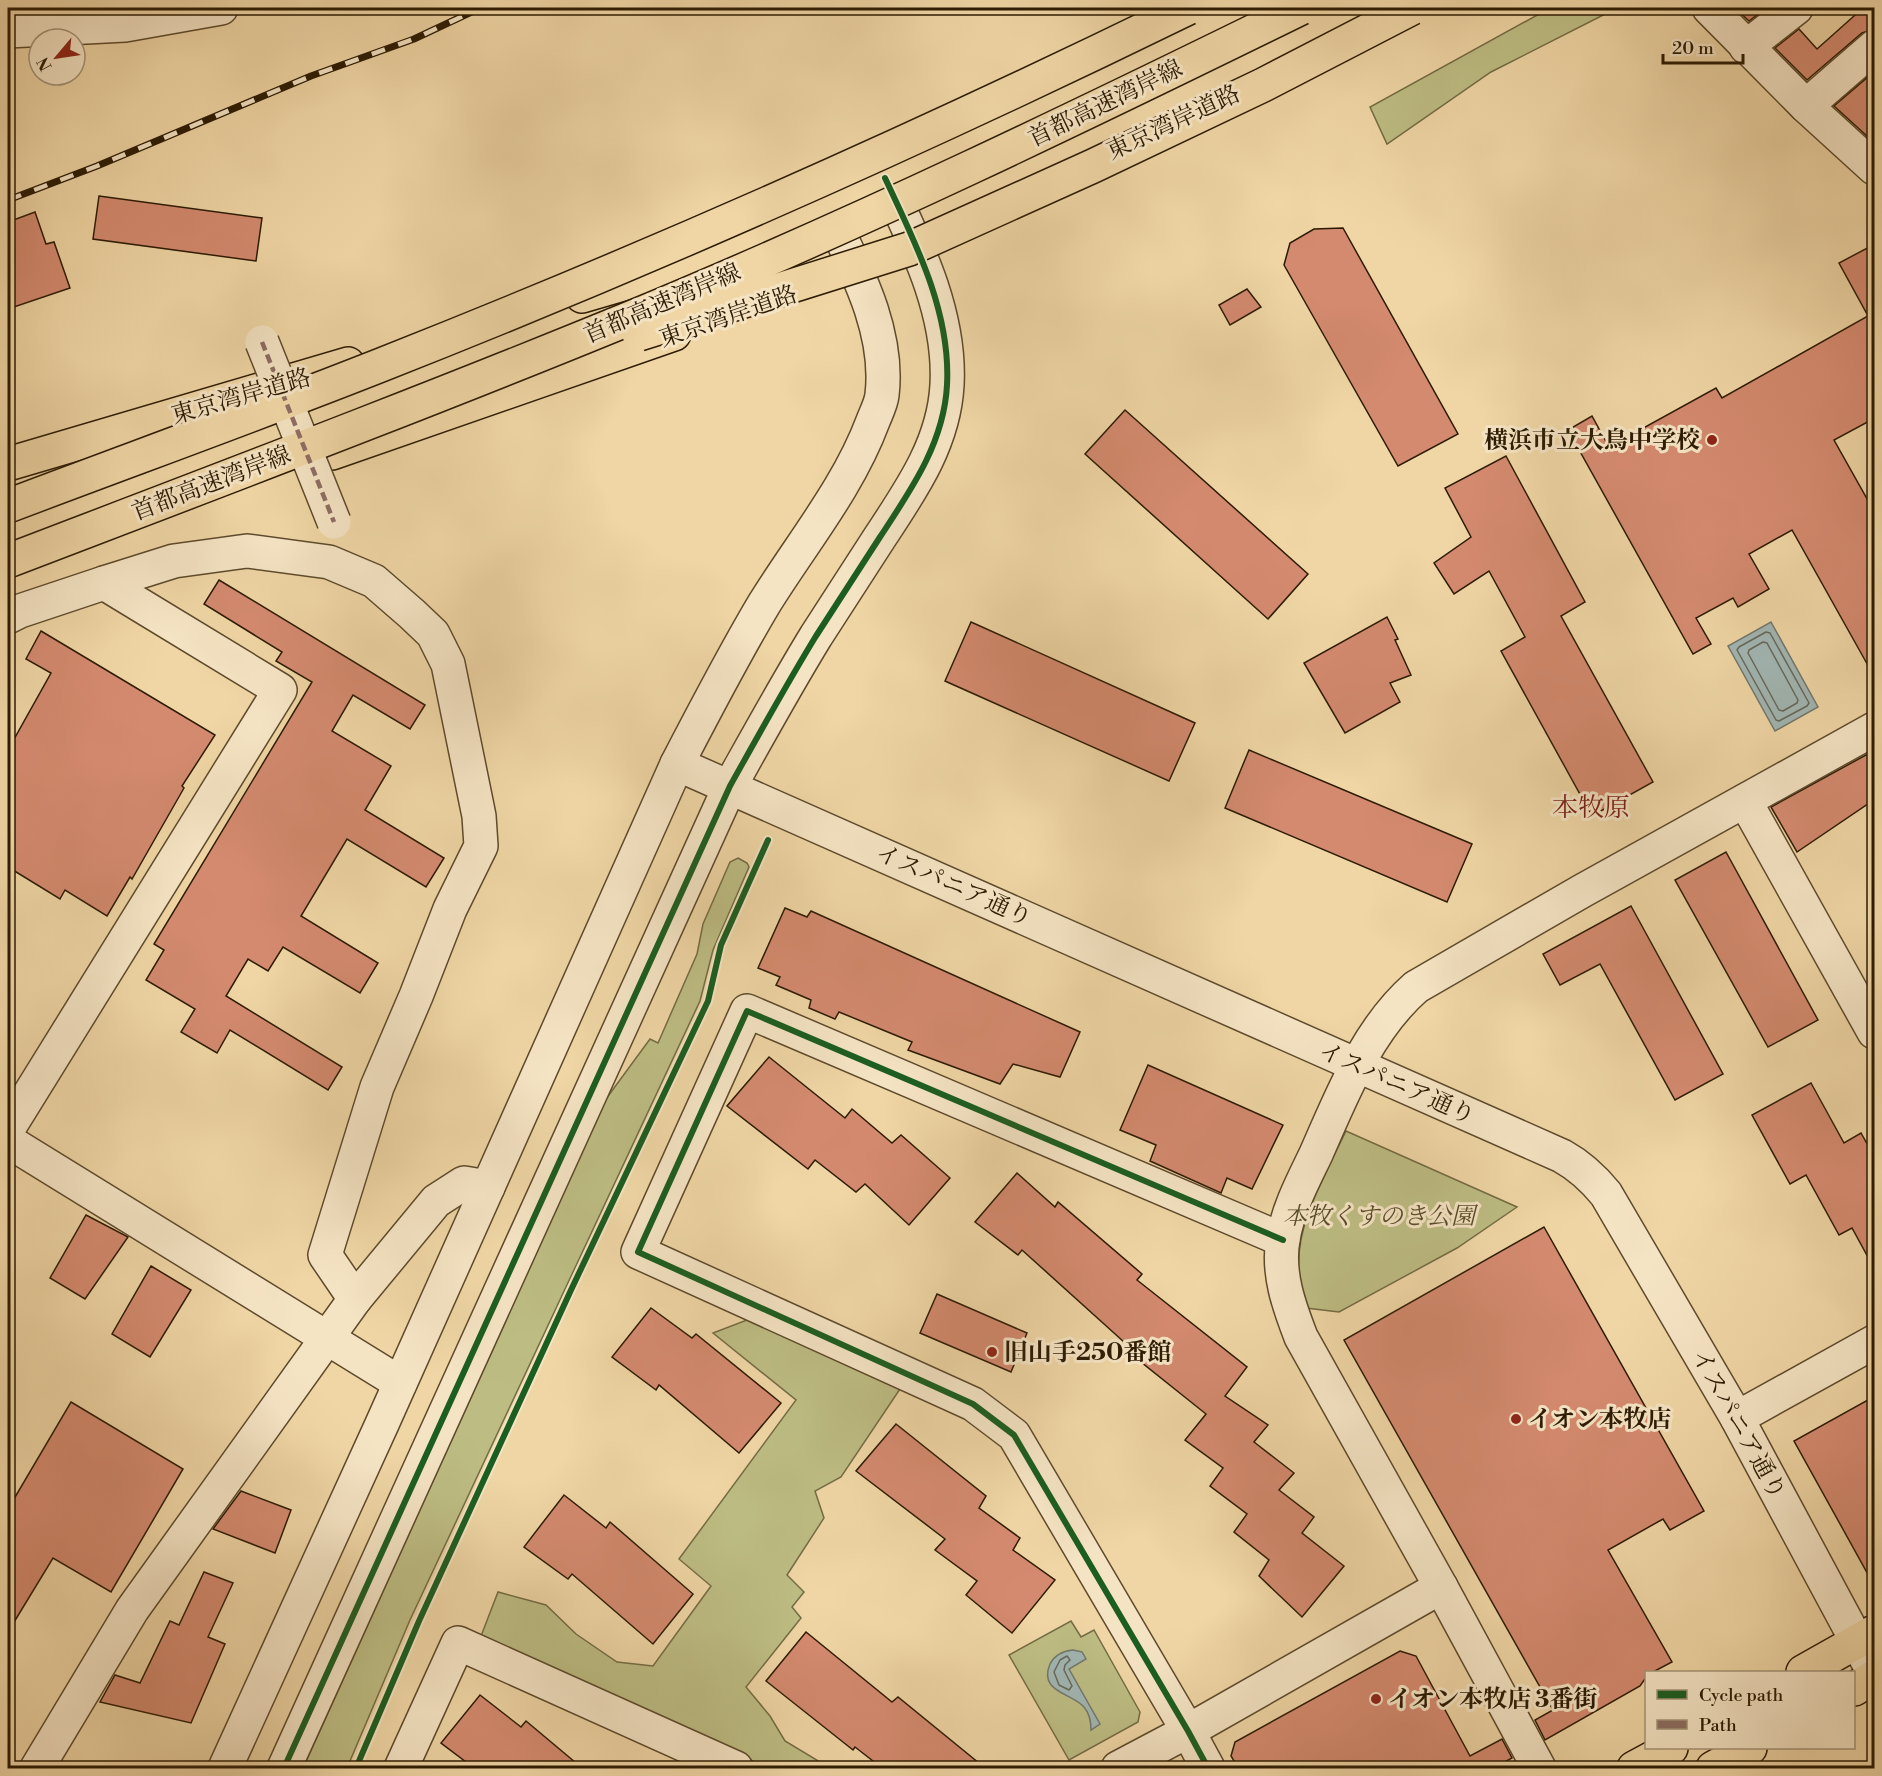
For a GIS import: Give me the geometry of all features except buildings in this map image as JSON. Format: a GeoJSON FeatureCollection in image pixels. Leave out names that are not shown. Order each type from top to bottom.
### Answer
{"type":"FeatureCollection","features":[{"type":"Feature","properties":{"kind":"main road","name":"首都高速湾岸線"},"geometry":{"type":"LineString","coordinates":[[8,506],[381,365],[613,270],[891,149],[1188,8]]}},
{"type":"Feature","properties":{"kind":"main road","name":"東京湾岸道路"},"geometry":{"type":"LineString","coordinates":[[8,464],[695,263],[826,206],[1235,8]]}},
{"type":"Feature","properties":{"kind":"main road","name":"首都高速湾岸線"},"geometry":{"type":"LineString","coordinates":[[14,561],[636,316],[872,213],[1050,131],[1301,8]]}},
{"type":"Feature","properties":{"kind":"main road"},"geometry":{"type":"LineString","coordinates":[[403,409],[909,249],[1093,166],[1263,85],[1412,8]]}},
{"type":"Feature","properties":{"kind":"main road","name":"東京湾岸道路"},"geometry":{"type":"LineString","coordinates":[[14,561],[856,271],[915,241],[1423,8]]}},
{"type":"Feature","properties":{"kind":"main road"},"geometry":{"type":"LineString","coordinates":[[1805,1671],[1866,1636]]}},
{"type":"Feature","properties":{"kind":"main road"},"geometry":{"type":"LineString","coordinates":[[1855,1688],[1875,1675]]}},
{"type":"Feature","properties":{"kind":"main road"},"geometry":{"type":"LineString","coordinates":[[1634,1768],[1669,1749]]}},
{"type":"Feature","properties":{"kind":"main road"},"geometry":{"type":"LineString","coordinates":[[1713,1768],[1748,1749]]}},
{"type":"Feature","properties":{"kind":"street"},"geometry":{"type":"LineString","coordinates":[[8,31],[125,24],[221,8]]}},
{"type":"Feature","properties":{"kind":"street"},"geometry":{"type":"LineString","coordinates":[[1709,8],[1806,106],[1870,157]]}},
{"type":"Feature","properties":{"kind":"street"},"geometry":{"type":"LineString","coordinates":[[1746,47],[1796,8]]}},
{"type":"Feature","properties":{"kind":"street"},"geometry":{"type":"LineString","coordinates":[[1806,106],[1875,47]]}},
{"type":"Feature","properties":{"kind":"street"},"geometry":{"type":"LineString","coordinates":[[284,1768],[730,786],[815,638],[913,486],[929,455],[942,421],[947,384],[945,343],[935,296],[915,241],[885,178]]}},
{"type":"Feature","properties":{"kind":"street"},"geometry":{"type":"LineString","coordinates":[[225,1768],[382,1424],[677,764],[719,683],[759,614],[852,468],[869,431],[882,397],[882,357],[873,318],[856,271],[826,206]]}},
{"type":"Feature","properties":{"kind":"street"},"geometry":{"type":"LineString","coordinates":[[262,342],[334,522]]}},
{"type":"Feature","properties":{"kind":"street"},"geometry":{"type":"LineString","coordinates":[[8,617],[20,611],[174,561],[247,551],[329,562],[374,581],[434,634],[448,664],[479,816],[481,846],[450,909],[377,1087],[325,1255],[355,1299]]}},
{"type":"Feature","properties":{"kind":"street"},"geometry":{"type":"LineString","coordinates":[[8,1129],[280,690],[104,583]]}},
{"type":"Feature","properties":{"kind":"street"},"geometry":{"type":"LineString","coordinates":[[1539,1768],[1301,1337],[1288,1304],[1282,1272],[1283,1240],[1296,1199],[1357,1066],[1375,1034],[1396,1004],[1416,987],[1582,891],[1875,729]]}},
{"type":"Feature","properties":{"kind":"street","name":"イスパニア通り"},"geometry":{"type":"LineString","coordinates":[[677,764],[1562,1156],[1592,1177],[1606,1194],[1866,1636],[1875,1675]]}},
{"type":"Feature","properties":{"kind":"street"},"geometry":{"type":"LineString","coordinates":[[1745,801],[1875,1032]]}},
{"type":"Feature","properties":{"kind":"street"},"geometry":{"type":"LineString","coordinates":[[1208,1768],[1014,1435],[974,1404],[638,1252],[747,1011],[1283,1240]]}},
{"type":"Feature","properties":{"kind":"street"},"geometry":{"type":"LineString","coordinates":[[8,1141],[400,1383]]}},
{"type":"Feature","properties":{"kind":"street"},"geometry":{"type":"LineString","coordinates":[[38,1768],[132,1610],[355,1299],[436,1201],[464,1183],[488,1187]]}},
{"type":"Feature","properties":{"kind":"street"},"geometry":{"type":"LineString","coordinates":[[1737,1418],[1875,1342]]}},
{"type":"Feature","properties":{"kind":"street"},"geometry":{"type":"LineString","coordinates":[[382,1424],[431,1444]]}},
{"type":"Feature","properties":{"kind":"street"},"geometry":{"type":"LineString","coordinates":[[1119,1768],[1441,1587]]}},
{"type":"Feature","properties":{"kind":"street"},"geometry":{"type":"LineString","coordinates":[[401,1768],[458,1643],[736,1768]]}},
{"type":"Feature","properties":{"kind":"green space"},"geometry":{"type":"Polygon","coordinates":[[[1550,8],[1617,8],[1491,72],[1387,144],[1370,107],[1550,8]]]}},
{"type":"Feature","properties":{"kind":"green space"},"geometry":{"type":"Polygon","coordinates":[[[738,858],[747,863],[749,867],[713,950],[700,1001],[410,1620],[347,1768],[303,1768],[606,1099],[650,1039],[658,1043],[697,954],[703,924],[730,862],[738,858]]]}},
{"type":"Feature","properties":{"kind":"green space","name":"本牧くすのき公園"},"geometry":{"type":"Polygon","coordinates":[[[1346,1131],[1517,1207],[1457,1248],[1339,1312],[1306,1308],[1299,1272],[1302,1235],[1321,1181],[1346,1131]]]}},
{"type":"Feature","properties":{"kind":"green space"},"geometry":{"type":"Polygon","coordinates":[[[752,1318],[902,1386],[841,1477],[815,1491],[824,1518],[787,1575],[804,1592],[792,1607],[801,1618],[746,1687],[770,1716],[785,1741],[830,1768],[768,1768],[481,1636],[498,1592],[546,1605],[576,1634],[617,1662],[653,1666],[711,1586],[679,1559],[796,1400],[713,1333],[752,1318]]]}},
{"type":"Feature","properties":{"kind":"green space"},"geometry":{"type":"Polygon","coordinates":[[[1071,1621],[1081,1637],[1094,1630],[1140,1712],[1138,1722],[1069,1760],[1009,1655],[1071,1621]]]}},
{"type":"Feature","properties":{"kind":"water"},"geometry":{"type":"Polygon","coordinates":[[[1771,622],[1818,707],[1775,731],[1728,646],[1771,622]]]}},
{"type":"Feature","properties":{"kind":"water"},"geometry":{"type":"Polygon","coordinates":[[[1073,1650],[1082,1652],[1086,1659],[1069,1669],[1100,1724],[1091,1730],[1090,1718],[1084,1707],[1058,1691],[1049,1681],[1048,1673],[1054,1658],[1073,1650]]]}},
{"type":"Feature","properties":{"kind":"railway"},"geometry":{"type":"LineString","coordinates":[[8,200],[97,166],[311,76],[414,39],[480,8]]}},
{"type":"Feature","properties":{"kind":"marked path"},"geometry":{"type":"LineString","coordinates":[[262,342],[334,522]]}},
{"type":"Feature","properties":{"kind":"cycle path"},"geometry":{"type":"LineString","coordinates":[[284,1768],[730,786],[816,636],[914,484],[933,446],[945,406],[947,385],[947,358],[943,331],[929,278],[885,178]]}},
{"type":"Feature","properties":{"kind":"cycle path"},"geometry":{"type":"LineString","coordinates":[[356,1768],[419,1621],[571,1290],[708,1001],[721,945],[768,840]]}},
{"type":"Feature","properties":{"kind":"cycle path"},"geometry":{"type":"LineString","coordinates":[[1208,1768],[1014,1435],[973,1404],[638,1252],[747,1011],[1283,1240]]}},
{"type":"Feature","properties":{"kind":"place","name":"横浜市立大鳥中学校"},"geometry":{"type":"Point","coordinates":[1712,440]}},
{"type":"Feature","properties":{"kind":"place","name":"旧山手250番館"},"geometry":{"type":"Point","coordinates":[992,1352]}},
{"type":"Feature","properties":{"kind":"place","name":"イオン本牧店"},"geometry":{"type":"Point","coordinates":[1516,1419]}},
{"type":"Feature","properties":{"kind":"place","name":"イオン本牧店 3番街"},"geometry":{"type":"Point","coordinates":[1376,1699]}},
{"type":"Feature","properties":{"kind":"district","name":"本牧原"},"geometry":{"type":"Point","coordinates":[1591,807]}}]}
